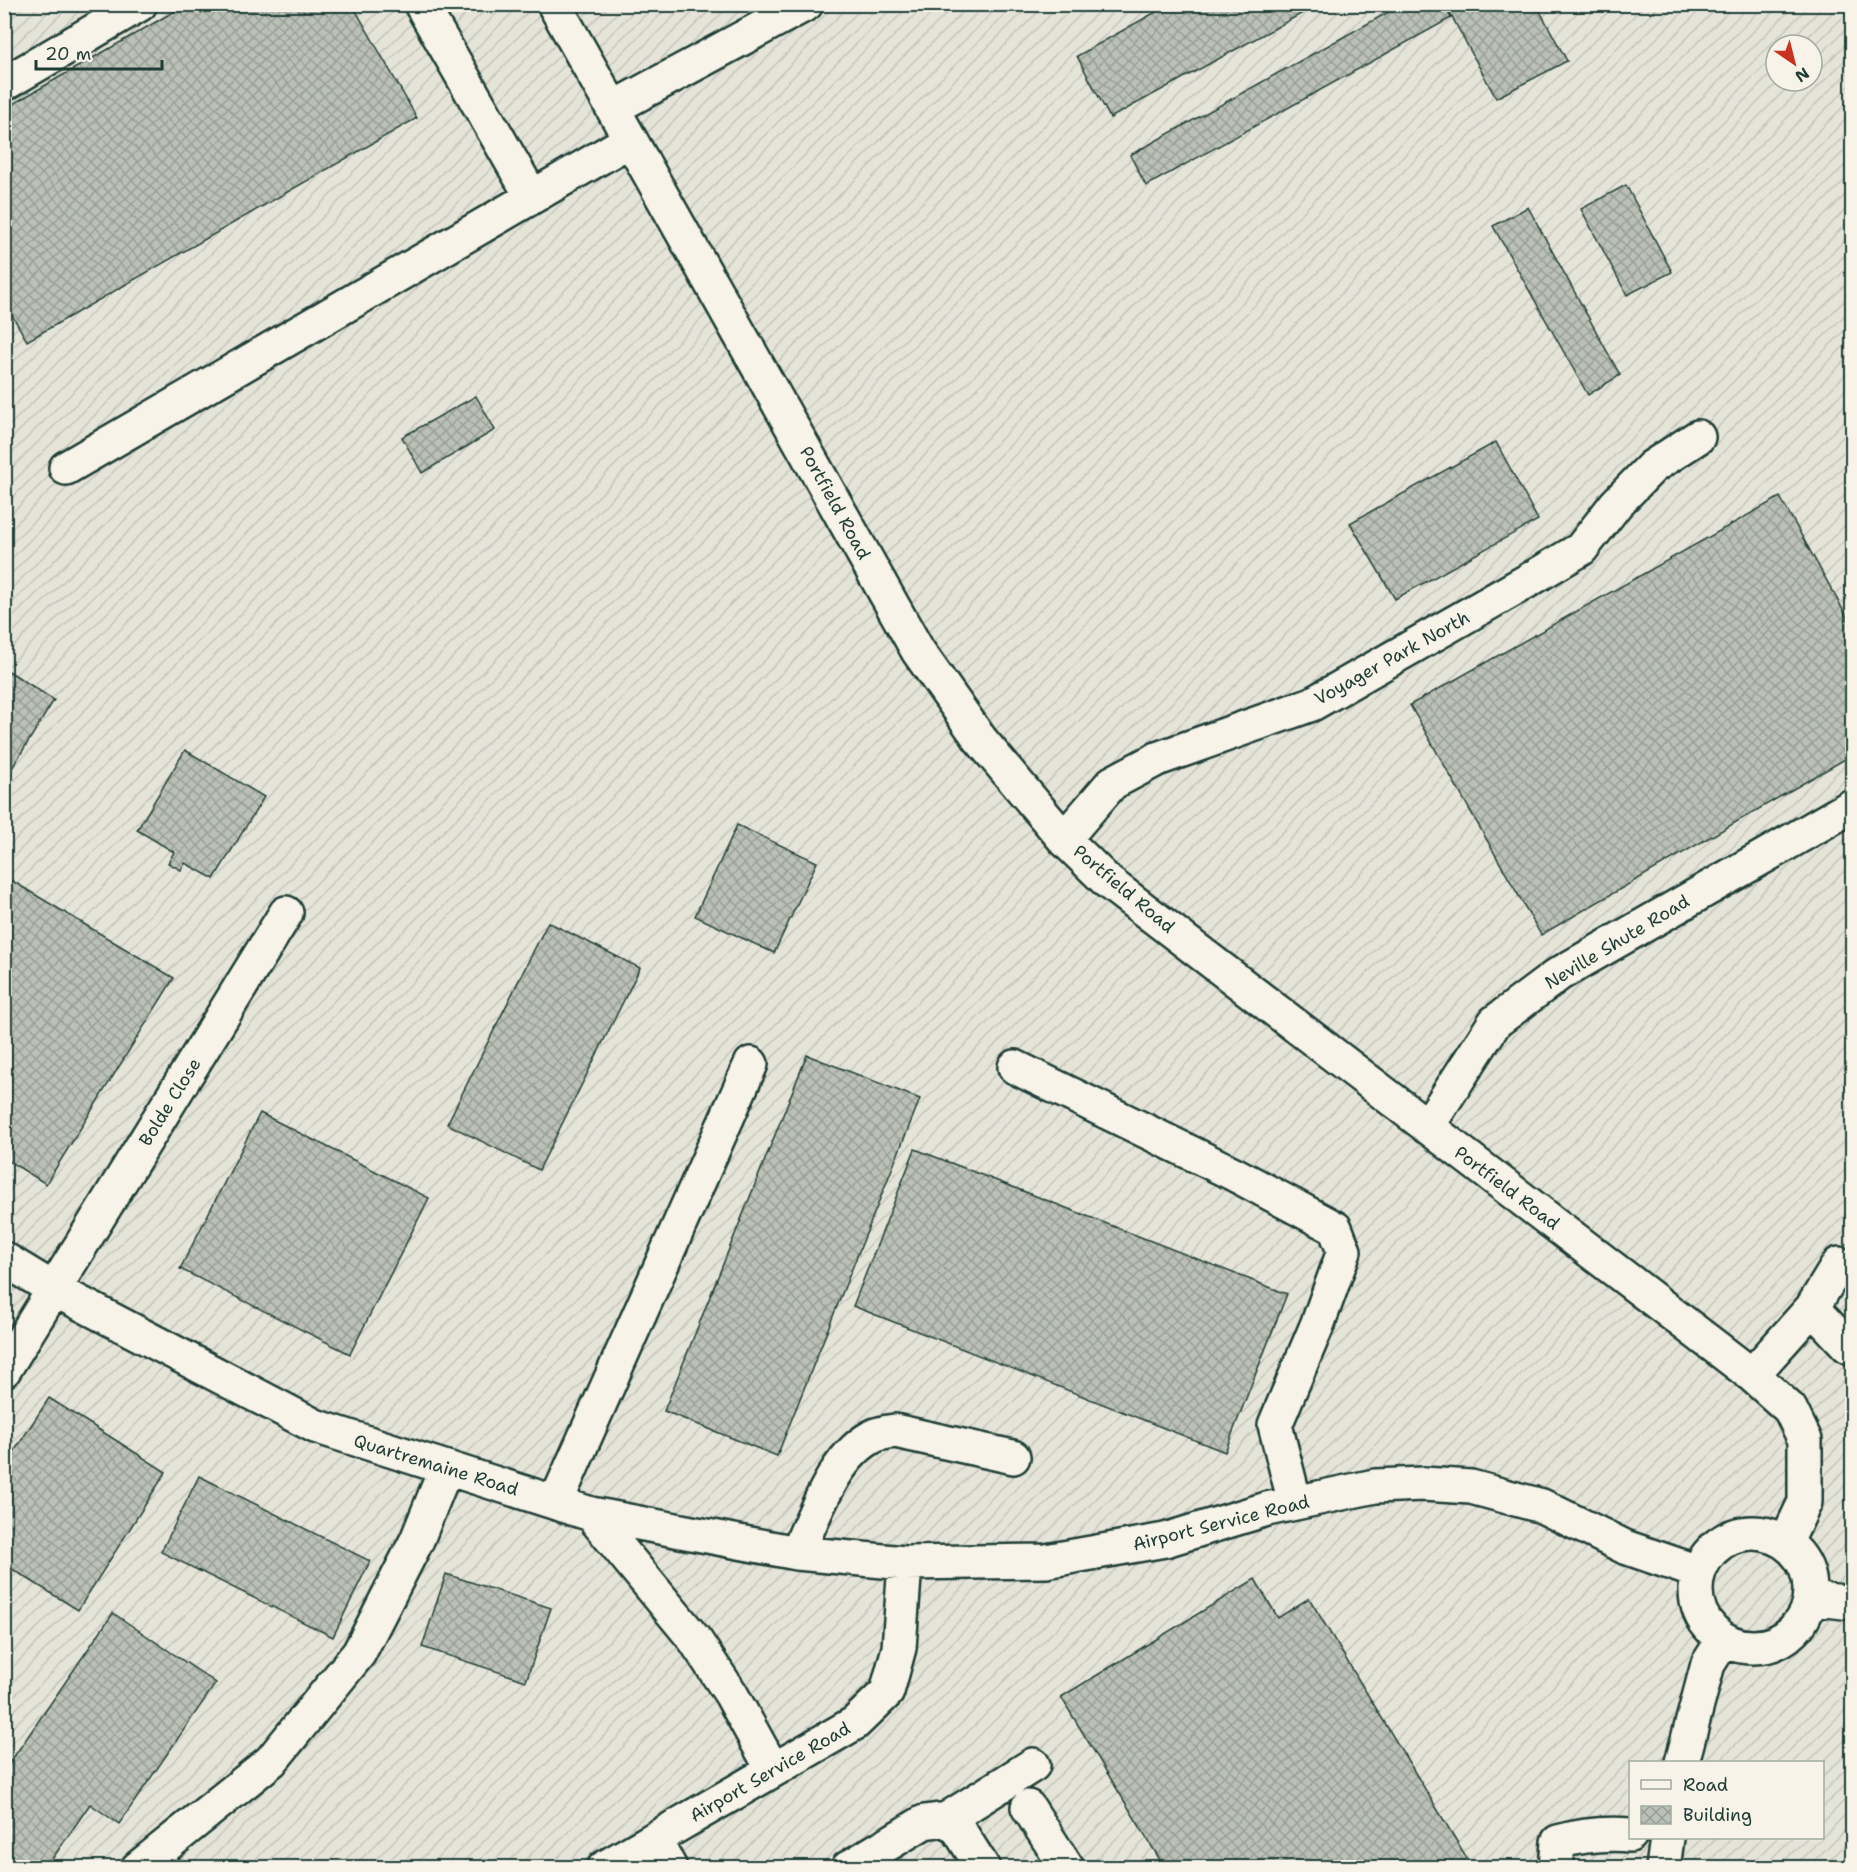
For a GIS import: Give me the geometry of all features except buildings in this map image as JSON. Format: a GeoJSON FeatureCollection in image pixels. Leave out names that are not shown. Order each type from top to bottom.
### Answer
{"type":"FeatureCollection","features":[{"type":"Feature","properties":{"kind":"street"},"geometry":{"type":"LineString","coordinates":[[4,84],[140,4]]}},
{"type":"Feature","properties":{"kind":"street"},"geometry":{"type":"LineString","coordinates":[[421,4],[532,197]]}},
{"type":"Feature","properties":{"kind":"street","name":"Portfield Road"},"geometry":{"type":"LineString","coordinates":[[554,4],[918,651],[980,739],[1064,839],[1108,882],[1752,1375],[1790,1409],[1805,1440],[1805,1502],[1786,1542]]}},
{"type":"Feature","properties":{"kind":"street"},"geometry":{"type":"LineString","coordinates":[[613,108],[806,4]]}},
{"type":"Feature","properties":{"kind":"street"},"geometry":{"type":"LineString","coordinates":[[66,468],[630,140]]}},
{"type":"Feature","properties":{"kind":"street","name":"Voyager Park North"},"geometry":{"type":"LineString","coordinates":[[1064,839],[1112,783],[1157,759],[1312,704],[1581,549],[1616,504],[1652,467],[1698,436]]}},
{"type":"Feature","properties":{"kind":"street","name":"Neville Shute Road"},"geometry":{"type":"LineString","coordinates":[[1427,1128],[1495,1022],[1559,974],[1852,806]]}},
{"type":"Feature","properties":{"kind":"street","name":"Bolde Close"},"geometry":{"type":"LineString","coordinates":[[4,1370],[286,913]]}},
{"type":"Feature","properties":{"kind":"street"},"geometry":{"type":"LineString","coordinates":[[556,1502],[751,1064]]}},
{"type":"Feature","properties":{"kind":"street"},"geometry":{"type":"LineString","coordinates":[[1016,1067],[1234,1174],[1335,1228],[1344,1251],[1318,1323],[1275,1425],[1295,1503]]}},
{"type":"Feature","properties":{"kind":"street","name":"Quartremaine Road"},"geometry":{"type":"LineString","coordinates":[[4,1259],[55,1290],[315,1426],[591,1514],[797,1553],[905,1563]]}},
{"type":"Feature","properties":{"kind":"street"},"geometry":{"type":"LineString","coordinates":[[1752,1375],[1812,1308],[1839,1264]]}},
{"type":"Feature","properties":{"kind":"street"},"geometry":{"type":"LineString","coordinates":[[1812,1308],[1848,1346],[1852,1347]]}},
{"type":"Feature","properties":{"kind":"street"},"geometry":{"type":"LineString","coordinates":[[797,1553],[836,1472],[855,1450],[877,1434],[895,1431],[1013,1457]]}},
{"type":"Feature","properties":{"kind":"street"},"geometry":{"type":"LineString","coordinates":[[138,1868],[271,1761],[359,1653],[417,1540],[446,1468]]}},
{"type":"Feature","properties":{"kind":"street","name":"Airport Service Road"},"geometry":{"type":"LineString","coordinates":[[604,1868],[855,1723],[887,1692],[899,1648],[905,1563],[1047,1561],[1165,1540],[1267,1509],[1375,1486],[1423,1484],[1471,1488],[1542,1506],[1624,1547],[1698,1572]]}},
{"type":"Feature","properties":{"kind":"street"},"geometry":{"type":"LineString","coordinates":[[591,1514],[695,1640],[731,1694],[773,1770]]}},
{"type":"Feature","properties":{"kind":"street"},"geometry":{"type":"LineString","coordinates":[[1752,1532],[1770,1534],[1786,1542],[1798,1553],[1806,1566],[1810,1581],[1810,1598],[1797,1626],[1785,1637],[1770,1644],[1755,1647],[1738,1645],[1712,1630],[1702,1617],[1695,1587],[1698,1572],[1706,1556],[1719,1543],[1734,1535],[1752,1532]]}},
{"type":"Feature","properties":{"kind":"street"},"geometry":{"type":"LineString","coordinates":[[1810,1598],[1852,1603]]}},
{"type":"Feature","properties":{"kind":"street"},"geometry":{"type":"LineString","coordinates":[[1682,1761],[1708,1664],[1724,1639]]}},
{"type":"Feature","properties":{"kind":"street"},"geometry":{"type":"LineString","coordinates":[[848,1868],[924,1822],[947,1819],[1033,1765]]}},
{"type":"Feature","properties":{"kind":"street"},"geometry":{"type":"LineString","coordinates":[[1028,1807],[1066,1868]]}},
{"type":"Feature","properties":{"kind":"street"},"geometry":{"type":"LineString","coordinates":[[947,1819],[959,1830],[983,1868]]}},
{"type":"Feature","properties":{"kind":"street"},"geometry":{"type":"LineString","coordinates":[[1556,1868],[1557,1842],[1584,1835],[1608,1833],[1629,1836]]}},
{"type":"Feature","properties":{"kind":"street"},"geometry":{"type":"LineString","coordinates":[[654,1839],[670,1868]]}},
{"type":"Feature","properties":{"kind":"shaded area"},"geometry":{"type":"Polygon","coordinates":[[[5,5],[1852,5],[1852,1867],[5,1868],[5,5]]]}}]}
